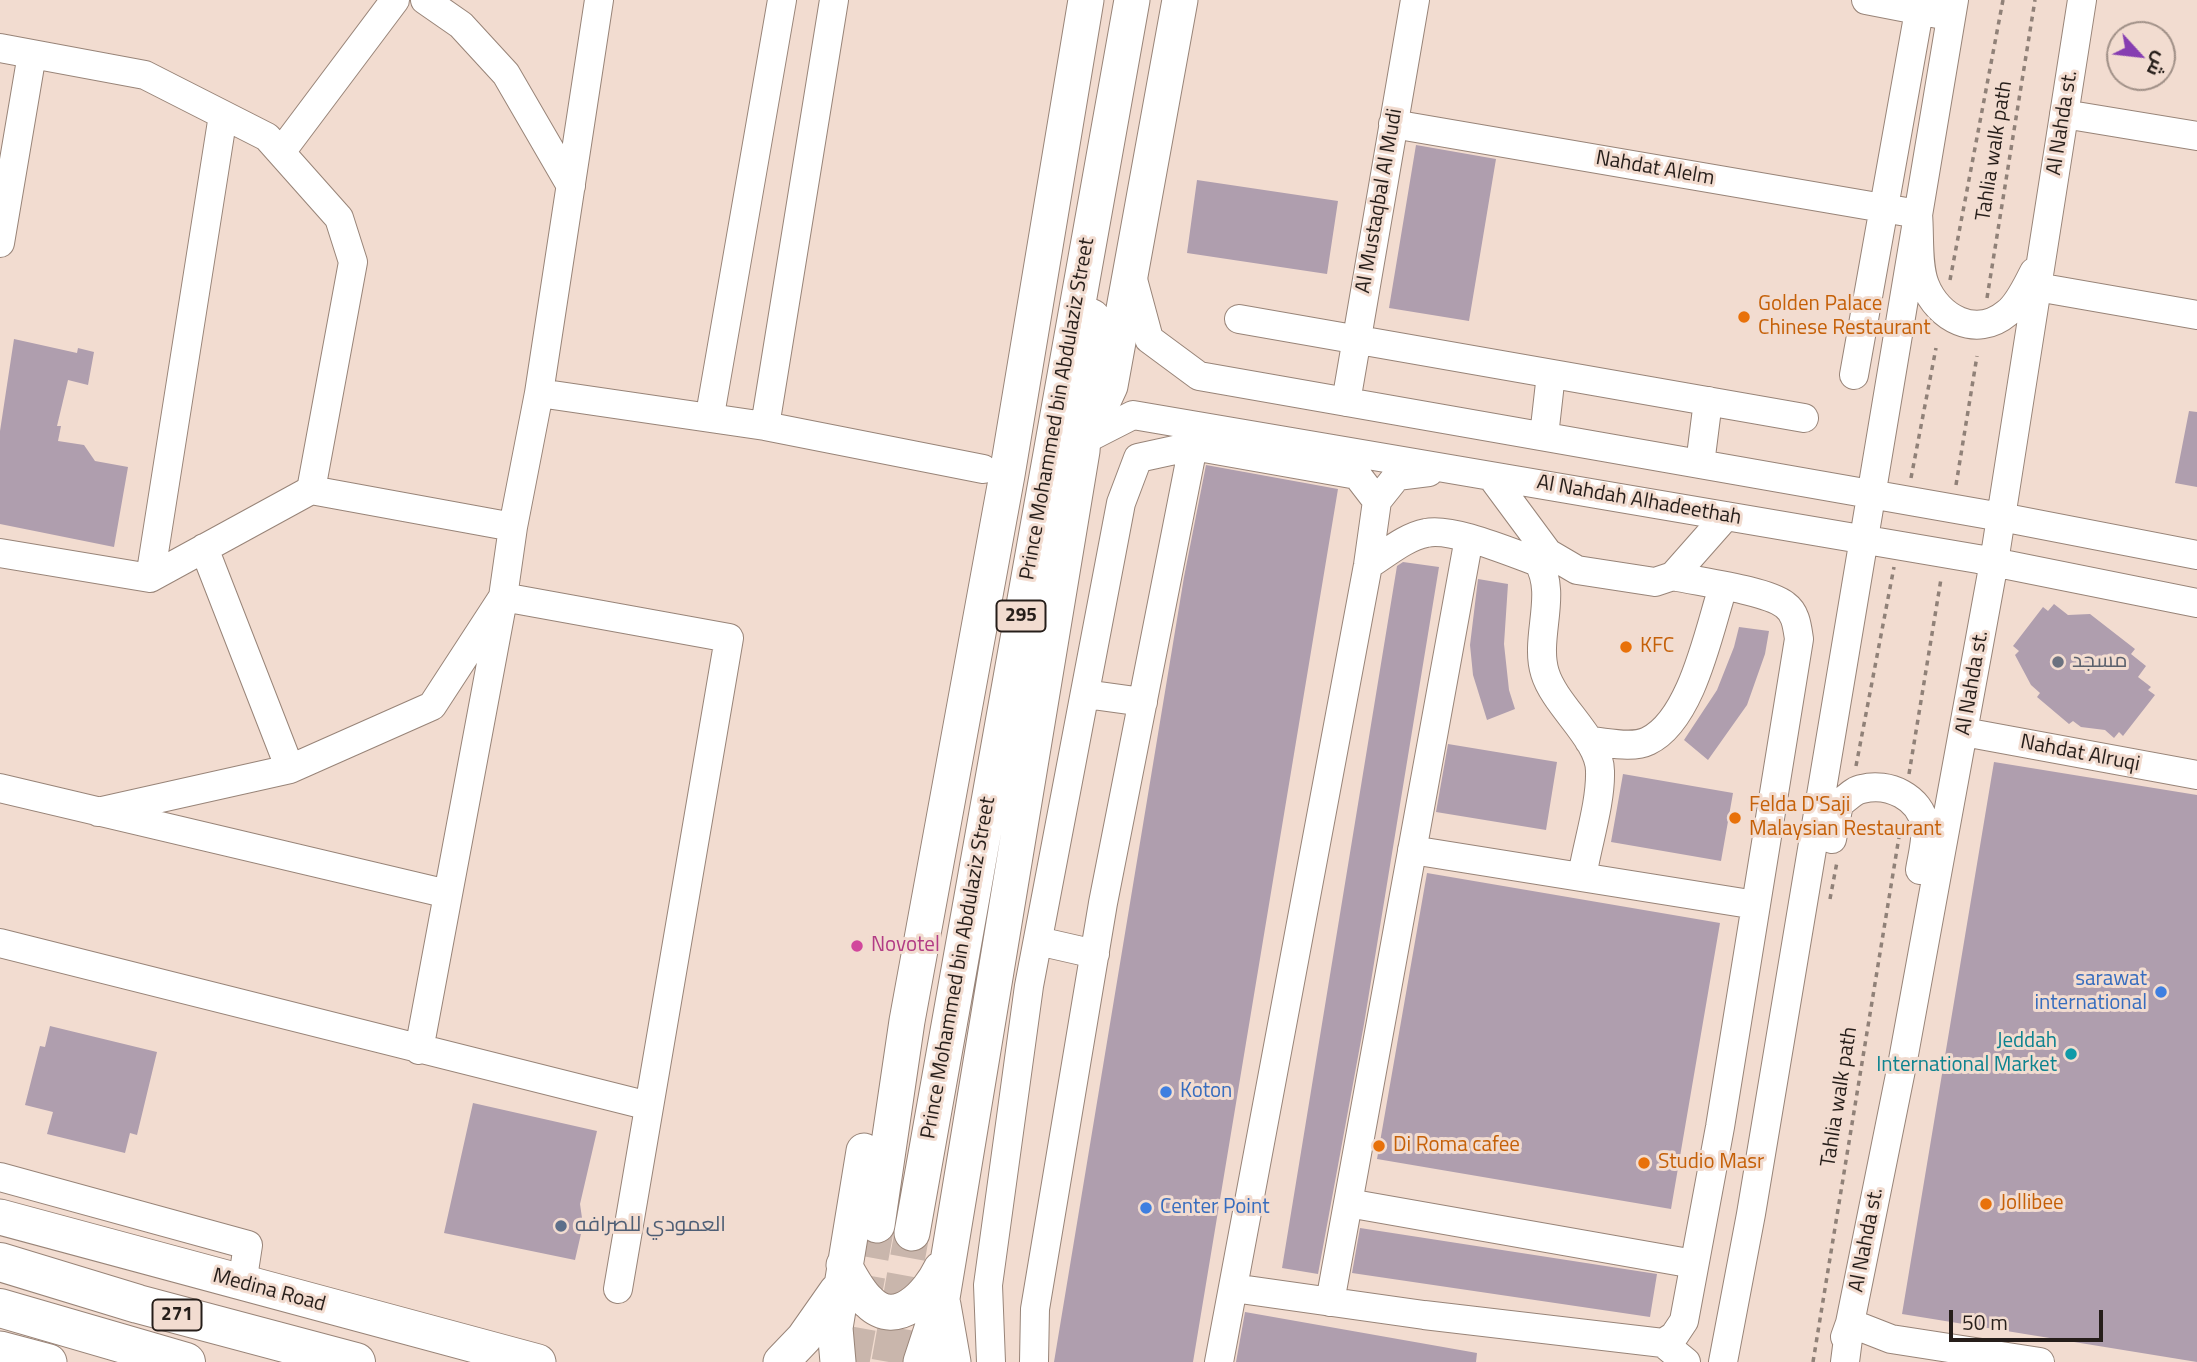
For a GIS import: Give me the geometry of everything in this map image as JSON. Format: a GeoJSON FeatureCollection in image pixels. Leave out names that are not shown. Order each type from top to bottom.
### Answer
{"type":"FeatureCollection","features":[{"type":"Feature","properties":{"kind":"highway","name":"271"},"geometry":{"type":"LineString","coordinates":[[0,1262],[138,1304],[356,1362]]}},
{"type":"Feature","properties":{"kind":"highway","name":"271"},"geometry":{"type":"LineString","coordinates":[[0,1308],[186,1362]]}},
{"type":"Feature","properties":{"kind":"main road","name":"Prince Mohammed bin Abdulaziz Street"},"geometry":{"type":"LineString","coordinates":[[877,1225],[907,1021],[1007,475],[1086,0]]}},
{"type":"Feature","properties":{"kind":"main road","name":"Prince Mohammed bin Abdulaziz Street"},"geometry":{"type":"LineString","coordinates":[[912,1233],[1132,0]]}},
{"type":"Feature","properties":{"kind":"main road"},"geometry":{"type":"LineString","coordinates":[[1084,440],[1110,386],[1180,0]]}},
{"type":"Feature","properties":{"kind":"main road"},"geometry":{"type":"LineString","coordinates":[[838,1362],[835,1328],[843,1275],[1011,303],[1052,202]]}},
{"type":"Feature","properties":{"kind":"main road"},"geometry":{"type":"LineString","coordinates":[[921,1362],[942,1298],[1084,440],[1091,359],[1093,210]]}},
{"type":"Feature","properties":{"kind":"main road","name":"Medina Road"},"geometry":{"type":"LineString","coordinates":[[0,1217],[538,1362]]}},
{"type":"Feature","properties":{"kind":"main road"},"geometry":{"type":"LineString","coordinates":[[843,1275],[870,1304],[885,1311],[912,1307],[930,1291],[950,1249]]}},
{"type":"Feature","properties":{"kind":"main road"},"geometry":{"type":"LineString","coordinates":[[781,1362],[804,1338],[843,1275]]}},
{"type":"Feature","properties":{"kind":"main road"},"geometry":{"type":"LineString","coordinates":[[942,1298],[953,1362]]}},
{"type":"Feature","properties":{"kind":"main road"},"geometry":{"type":"LineString","coordinates":[[0,1349],[49,1362]]}},
{"type":"Feature","properties":{"kind":"street"},"geometry":{"type":"LineString","coordinates":[[281,152],[395,0]]}},
{"type":"Feature","properties":{"kind":"street"},"geometry":{"type":"LineString","coordinates":[[425,0],[461,25],[506,74],[571,187]]}},
{"type":"Feature","properties":{"kind":"street"},"geometry":{"type":"LineString","coordinates":[[419,1050],[539,393],[599,0]]}},
{"type":"Feature","properties":{"kind":"street"},"geometry":{"type":"LineString","coordinates":[[710,415],[782,0]]}},
{"type":"Feature","properties":{"kind":"street"},"geometry":{"type":"LineString","coordinates":[[765,426],[834,0]]}},
{"type":"Feature","properties":{"kind":"street","name":"Al Mustaqbal Al Mudi"},"geometry":{"type":"LineString","coordinates":[[1346,402],[1415,0]]}},
{"type":"Feature","properties":{"kind":"street"},"geometry":{"type":"LineString","coordinates":[[1723,1362],[1781,1041],[1863,540],[1891,494],[1918,214],[1943,64],[1958,5],[1920,6],[1866,0]]}},
{"type":"Feature","properties":{"kind":"street"},"geometry":{"type":"LineString","coordinates":[[2066,0],[2074,50]]}},
{"type":"Feature","properties":{"kind":"street","name":"Al Nahda st."},"geometry":{"type":"LineString","coordinates":[[1845,1362],[1850,1322],[1903,1060],[1994,562],[1993,516],[2039,274],[2082,0]]}},
{"type":"Feature","properties":{"kind":"street"},"geometry":{"type":"LineString","coordinates":[[1854,375],[1920,6]]}},
{"type":"Feature","properties":{"kind":"street"},"geometry":{"type":"LineString","coordinates":[[0,48],[145,75],[223,114],[267,137],[339,218],[353,262],[311,489]]}},
{"type":"Feature","properties":{"kind":"street"},"geometry":{"type":"LineString","coordinates":[[0,243],[32,54]]}},
{"type":"Feature","properties":{"kind":"street"},"geometry":{"type":"LineString","coordinates":[[150,578],[223,114]]}},
{"type":"Feature","properties":{"kind":"street"},"geometry":{"type":"LineString","coordinates":[[2064,114],[2197,136]]}},
{"type":"Feature","properties":{"kind":"street","name":"Nahdat Alelm"},"geometry":{"type":"LineString","coordinates":[[1393,124],[1918,214]]}},
{"type":"Feature","properties":{"kind":"street"},"geometry":{"type":"LineString","coordinates":[[1918,214],[1924,284],[1943,314],[1956,322],[1982,325],[2007,314],[2039,274],[2197,315]]}},
{"type":"Feature","properties":{"kind":"street"},"geometry":{"type":"LineString","coordinates":[[1130,268],[1149,339],[1199,376],[1700,464],[1891,494],[2197,555]]}},
{"type":"Feature","properties":{"kind":"street"},"geometry":{"type":"LineString","coordinates":[[1239,319],[1804,418]]}},
{"type":"Feature","properties":{"kind":"street"},"geometry":{"type":"LineString","coordinates":[[1544,436],[1551,374]]}},
{"type":"Feature","properties":{"kind":"street"},"geometry":{"type":"LineString","coordinates":[[539,393],[710,415],[983,469]]}},
{"type":"Feature","properties":{"kind":"street"},"geometry":{"type":"LineString","coordinates":[[1700,464],[1708,401]]}},
{"type":"Feature","properties":{"kind":"street","name":"Al Nahdah Alhadeethah"},"geometry":{"type":"LineString","coordinates":[[1084,440],[1133,415],[1994,562],[2197,603]]}},
{"type":"Feature","properties":{"kind":"street"},"geometry":{"type":"LineString","coordinates":[[991,1362],[988,1285],[1038,941],[1121,503],[1138,458],[1193,446],[1357,475],[1377,501]]}},
{"type":"Feature","properties":{"kind":"street"},"geometry":{"type":"LineString","coordinates":[[1034,1362],[1035,1310],[1095,954],[1193,446]]}},
{"type":"Feature","properties":{"kind":"street"},"geometry":{"type":"LineString","coordinates":[[1219,1362],[1368,565],[1377,501],[1397,476],[1449,469]]}},
{"type":"Feature","properties":{"kind":"street"},"geometry":{"type":"LineString","coordinates":[[1491,476],[1543,558],[1546,584],[1541,654],[1545,673],[1563,708],[1588,741],[1601,769],[1582,877]]}},
{"type":"Feature","properties":{"kind":"street"},"geometry":{"type":"LineString","coordinates":[[0,553],[150,578],[311,489],[513,527]]}},
{"type":"Feature","properties":{"kind":"street"},"geometry":{"type":"LineString","coordinates":[[1368,565],[1412,537],[1429,532],[1469,538],[1577,570],[1655,582],[1673,576],[1726,516]]}},
{"type":"Feature","properties":{"kind":"street"},"geometry":{"type":"LineString","coordinates":[[1330,1301],[1469,538]]}},
{"type":"Feature","properties":{"kind":"street"},"geometry":{"type":"LineString","coordinates":[[204,548],[290,769]]}},
{"type":"Feature","properties":{"kind":"street"},"geometry":{"type":"LineString","coordinates":[[1663,1343],[1674,1336],[1684,1321],[1800,639],[1796,619],[1785,605],[1764,596],[1673,576]]}},
{"type":"Feature","properties":{"kind":"street"},"geometry":{"type":"LineString","coordinates":[[1588,741],[1638,744],[1649,741],[1666,726],[1691,687],[1723,587]]}},
{"type":"Feature","properties":{"kind":"street"},"geometry":{"type":"LineString","coordinates":[[98,811],[290,769],[432,706],[503,597]]}},
{"type":"Feature","properties":{"kind":"street"},"geometry":{"type":"LineString","coordinates":[[503,597],[729,638],[618,1289]]}},
{"type":"Feature","properties":{"kind":"street"},"geometry":{"type":"LineString","coordinates":[[1084,694],[1143,702]]}},
{"type":"Feature","properties":{"kind":"street","name":"Nahdat Alruqi"},"geometry":{"type":"LineString","coordinates":[[1964,732],[2197,775]]}},
{"type":"Feature","properties":{"kind":"street"},"geometry":{"type":"LineString","coordinates":[[1781,1041],[1811,940],[1839,804],[1860,789],[1883,787],[1905,795],[1920,809],[1926,827],[1900,1011],[1903,1060]]}},
{"type":"Feature","properties":{"kind":"street"},"geometry":{"type":"LineString","coordinates":[[0,788],[448,894]]}},
{"type":"Feature","properties":{"kind":"street"},"geometry":{"type":"LineString","coordinates":[[1412,850],[1756,905]]}},
{"type":"Feature","properties":{"kind":"street"},"geometry":{"type":"LineString","coordinates":[[1038,941],[1095,954]]}},
{"type":"Feature","properties":{"kind":"street"},"geometry":{"type":"LineString","coordinates":[[0,943],[649,1106]]}},
{"type":"Feature","properties":{"kind":"street"},"geometry":{"type":"LineString","coordinates":[[0,1177],[248,1245],[242,1284]]}},
{"type":"Feature","properties":{"kind":"street"},"geometry":{"type":"LineString","coordinates":[[1348,1203],[1695,1264]]}},
{"type":"Feature","properties":{"kind":"street"},"geometry":{"type":"LineString","coordinates":[[1732,1362],[1744,1294],[1751,1214]]}},
{"type":"Feature","properties":{"kind":"street"},"geometry":{"type":"LineString","coordinates":[[1233,1288],[1663,1343],[1686,1362]]}},
{"type":"Feature","properties":{"kind":"street"},"geometry":{"type":"LineString","coordinates":[[1838,1362],[1850,1322],[1891,1339],[2040,1362]]}},
{"type":"Feature","properties":{"kind":"path","name":"Tahlia walk path"},"geometry":{"type":"LineString","coordinates":[[1948,285],[2003,0]]}},
{"type":"Feature","properties":{"kind":"path","name":"Tahlia walk path"},"geometry":{"type":"LineString","coordinates":[[1985,307],[2035,0]]}},
{"type":"Feature","properties":{"kind":"path"},"geometry":{"type":"LineString","coordinates":[[1891,494],[1937,348]]}},
{"type":"Feature","properties":{"kind":"path"},"geometry":{"type":"LineString","coordinates":[[1955,492],[1978,356]]}},
{"type":"Feature","properties":{"kind":"path"},"geometry":{"type":"LineString","coordinates":[[1856,768],[1895,566]]}},
{"type":"Feature","properties":{"kind":"path"},"geometry":{"type":"LineString","coordinates":[[1909,775],[1941,579]]}},
{"type":"Feature","properties":{"kind":"path","name":"Tahlia walk path"},"geometry":{"type":"LineString","coordinates":[[1813,1362],[1899,837]]}},
{"type":"Feature","properties":{"kind":"building"},"geometry":{"type":"Polygon","coordinates":[[[1416,145],[1496,159],[1469,321],[1389,308],[1416,145]]]}},
{"type":"Feature","properties":{"kind":"building"},"geometry":{"type":"Polygon","coordinates":[[[1197,180],[1338,201],[1327,274],[1187,253],[1197,180]]]}},
{"type":"Feature","properties":{"kind":"building"},"geometry":{"type":"Polygon","coordinates":[[[14,339],[77,353],[78,348],[94,352],[88,385],[68,380],[57,426],[61,426],[58,441],[84,445],[95,461],[128,467],[114,547],[0,524],[0,431],[14,339]]]}},
{"type":"Feature","properties":{"kind":"building"},"geometry":{"type":"Polygon","coordinates":[[[2189,411],[2197,412],[2197,487],[2175,483],[2189,411]]]}},
{"type":"Feature","properties":{"kind":"building"},"geometry":{"type":"Polygon","coordinates":[[[1206,465],[1338,489],[1193,1362],[1054,1362],[1184,577],[1206,465]]]}},
{"type":"Feature","properties":{"kind":"building"},"geometry":{"type":"Polygon","coordinates":[[[1403,562],[1439,567],[1364,1024],[1318,1274],[1282,1268],[1397,566],[1403,562]]]}},
{"type":"Feature","properties":{"kind":"building"},"geometry":{"type":"Polygon","coordinates":[[[1478,579],[1508,584],[1504,644],[1509,690],[1515,709],[1487,720],[1473,675],[1470,645],[1478,579]]]}},
{"type":"Feature","properties":{"kind":"building"},"geometry":{"type":"Polygon","coordinates":[[[2054,604],[2068,615],[2090,614],[2135,649],[2131,654],[2146,666],[2138,677],[2151,687],[2148,690],[2155,695],[2123,736],[2119,732],[2114,738],[2105,730],[2081,727],[2073,721],[2069,724],[2037,697],[2040,693],[2031,685],[2015,655],[2019,651],[2013,646],[2043,607],[2048,611],[2054,604]]]}},
{"type":"Feature","properties":{"kind":"building"},"geometry":{"type":"Polygon","coordinates":[[[1739,627],[1769,631],[1765,654],[1747,705],[1708,760],[1684,740],[1717,690],[1739,627]]]}},
{"type":"Feature","properties":{"kind":"building"},"geometry":{"type":"Polygon","coordinates":[[[1448,744],[1557,762],[1546,830],[1436,812],[1448,744]]]}},
{"type":"Feature","properties":{"kind":"building","name":"Jeddah International Market"},"geometry":{"type":"Polygon","coordinates":[[[1994,762],[2197,795],[2197,1362],[1902,1314],[1994,762]]]}},
{"type":"Feature","properties":{"kind":"building"},"geometry":{"type":"Polygon","coordinates":[[[1623,774],[1733,793],[1721,861],[1611,842],[1623,774]]]}},
{"type":"Feature","properties":{"kind":"building"},"geometry":{"type":"Polygon","coordinates":[[[1427,873],[1720,923],[1671,1209],[1377,1159],[1427,873]]]}},
{"type":"Feature","properties":{"kind":"building"},"geometry":{"type":"Polygon","coordinates":[[[50,1026],[157,1052],[137,1135],[130,1133],[125,1153],[47,1134],[53,1112],[25,1105],[40,1046],[45,1047],[50,1026]]]}},
{"type":"Feature","properties":{"kind":"building"},"geometry":{"type":"Polygon","coordinates":[[[473,1103],[597,1131],[580,1204],[583,1225],[575,1260],[444,1233],[473,1103]]]}},
{"type":"Feature","properties":{"kind":"building"},"geometry":{"type":"Polygon","coordinates":[[[1360,1228],[1657,1274],[1650,1317],[1352,1273],[1360,1228]]]}},
{"type":"Feature","properties":{"kind":"building"},"geometry":{"type":"Polygon","coordinates":[[[1245,1312],[1477,1353],[1476,1362],[1236,1362],[1245,1312]]]}},
{"type":"Feature","properties":{"kind":"tunnel"},"geometry":{"type":"LineString","coordinates":[[852,1362],[877,1225]]}},
{"type":"Feature","properties":{"kind":"tunnel"},"geometry":{"type":"LineString","coordinates":[[889,1362],[912,1233]]}},
{"type":"Feature","properties":{"kind":"place","name":"Golden Palace Chinese Restaurant"},"geometry":{"type":"Point","coordinates":[1744,317]}},
{"type":"Feature","properties":{"kind":"place","name":"KFC"},"geometry":{"type":"Point","coordinates":[1626,647]}},
{"type":"Feature","properties":{"kind":"place","name":"مسجد"},"geometry":{"type":"Point","coordinates":[2058,662]}},
{"type":"Feature","properties":{"kind":"place","name":"Felda D'Saji Malaysian Restaurant"},"geometry":{"type":"Point","coordinates":[1735,818]}},
{"type":"Feature","properties":{"kind":"place","name":"Novotel"},"geometry":{"type":"Point","coordinates":[857,946]}},
{"type":"Feature","properties":{"kind":"place","name":"sarawat international"},"geometry":{"type":"Point","coordinates":[2161,992]}},
{"type":"Feature","properties":{"kind":"place","name":"Jeddah International Market"},"geometry":{"type":"Point","coordinates":[2071,1054]}},
{"type":"Feature","properties":{"kind":"place","name":"Koton"},"geometry":{"type":"Point","coordinates":[1166,1092]}},
{"type":"Feature","properties":{"kind":"place","name":"Di Roma cafee"},"geometry":{"type":"Point","coordinates":[1379,1146]}},
{"type":"Feature","properties":{"kind":"place","name":"Studio Masr"},"geometry":{"type":"Point","coordinates":[1644,1163]}},
{"type":"Feature","properties":{"kind":"place","name":"Jollibee"},"geometry":{"type":"Point","coordinates":[1986,1204]}},
{"type":"Feature","properties":{"kind":"place","name":"Center Point"},"geometry":{"type":"Point","coordinates":[1146,1208]}},
{"type":"Feature","properties":{"kind":"place","name":"العمودي للصرافه"},"geometry":{"type":"Point","coordinates":[561,1226]}}]}
